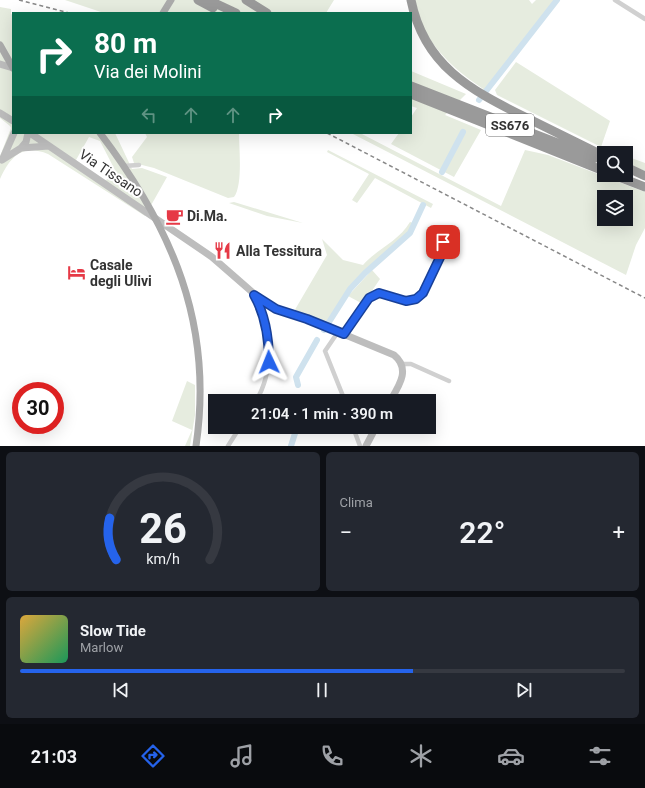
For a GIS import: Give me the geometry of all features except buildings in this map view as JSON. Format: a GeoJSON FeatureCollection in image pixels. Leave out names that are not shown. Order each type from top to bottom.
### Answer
{"type":"FeatureCollection","features":[{"type":"Feature","properties":{"kind":"highway"},"geometry":{"type":"LineString","coordinates":[[198,0],[222,12]]}},
{"type":"Feature","properties":{"kind":"highway"},"geometry":{"type":"LineString","coordinates":[[208,0],[234,12]]}},
{"type":"Feature","properties":{"kind":"highway"},"geometry":{"type":"LineString","coordinates":[[246,0],[265,12]]}},
{"type":"Feature","properties":{"kind":"highway"},"geometry":{"type":"LineString","coordinates":[[411,0],[419,29],[429,48],[454,75],[481,95],[597,153]]}},
{"type":"Feature","properties":{"kind":"highway","name":"SS676"},"geometry":{"type":"LineString","coordinates":[[412,90],[441,107],[597,168]]}},
{"type":"Feature","properties":{"kind":"highway","name":"SS676"},"geometry":{"type":"LineString","coordinates":[[412,90],[597,158]]}},
{"type":"Feature","properties":{"kind":"highway"},"geometry":{"type":"LineString","coordinates":[[633,171],[645,177]]}},
{"type":"Feature","properties":{"kind":"highway"},"geometry":{"type":"LineString","coordinates":[[632,182],[645,187]]}},
{"type":"Feature","properties":{"kind":"main road"},"geometry":{"type":"LineString","coordinates":[[164,12],[170,2]]}},
{"type":"Feature","properties":{"kind":"main road"},"geometry":{"type":"LineString","coordinates":[[0,45],[12,66]]}},
{"type":"Feature","properties":{"kind":"main road"},"geometry":{"type":"LineString","coordinates":[[101,134],[158,220],[184,283],[197,339],[200,396],[196,446]]}},
{"type":"Feature","properties":{"kind":"main road"},"geometry":{"type":"LineString","coordinates":[[105,134],[109,145]]}},
{"type":"Feature","properties":{"kind":"street"},"geometry":{"type":"LineString","coordinates":[[615,0],[645,19]]}},
{"type":"Feature","properties":{"kind":"street"},"geometry":{"type":"LineString","coordinates":[[0,64],[12,68]]}},
{"type":"Feature","properties":{"kind":"street"},"geometry":{"type":"LineString","coordinates":[[0,113],[12,120]]}},
{"type":"Feature","properties":{"kind":"street"},"geometry":{"type":"LineString","coordinates":[[1,162],[14,134]]}},
{"type":"Feature","properties":{"kind":"street"},"geometry":{"type":"LineString","coordinates":[[1,162],[21,148],[26,142],[29,134]]}},
{"type":"Feature","properties":{"kind":"street","name":"Via Tissano"},"geometry":{"type":"LineString","coordinates":[[31,134],[215,260],[231,272],[254,295],[276,309],[326,326],[394,355],[402,364]]}},
{"type":"Feature","properties":{"kind":"street"},"geometry":{"type":"LineString","coordinates":[[21,148],[49,146]]}},
{"type":"Feature","properties":{"kind":"street"},"geometry":{"type":"LineString","coordinates":[[123,166],[139,165]]}},
{"type":"Feature","properties":{"kind":"street"},"geometry":{"type":"LineString","coordinates":[[342,394],[325,351],[374,294],[379,293],[410,301],[421,295],[444,249],[444,244],[433,234]]}},
{"type":"Feature","properties":{"kind":"street"},"geometry":{"type":"LineString","coordinates":[[254,295],[263,314],[269,348],[266,377],[259,394]]}},
{"type":"Feature","properties":{"kind":"street"},"geometry":{"type":"LineString","coordinates":[[394,394],[403,376],[402,364],[411,364],[449,381]]}},
{"type":"Feature","properties":{"kind":"street"},"geometry":{"type":"LineString","coordinates":[[228,446],[236,434]]}},
{"type":"Feature","properties":{"kind":"street"},"geometry":{"type":"LineString","coordinates":[[356,434],[360,446]]}},
{"type":"Feature","properties":{"kind":"street"},"geometry":{"type":"LineString","coordinates":[[366,446],[372,434]]}},
{"type":"Feature","properties":{"kind":"shaded area"},"geometry":{"type":"Polygon","coordinates":[[[65,0],[334,0],[327,12],[101,12],[65,0]]]}},
{"type":"Feature","properties":{"kind":"shaded area"},"geometry":{"type":"Polygon","coordinates":[[[415,0],[529,0],[532,4],[536,0],[559,0],[488,92],[460,72],[436,48],[424,29],[415,0]]]}},
{"type":"Feature","properties":{"kind":"shaded area"},"geometry":{"type":"Polygon","coordinates":[[[0,7],[11,9],[12,14],[12,134],[115,134],[132,169],[142,168],[167,177],[145,216],[48,154],[39,151],[24,151],[18,154],[8,164],[0,179],[0,156],[11,128],[0,118],[0,7]],[[89,137],[76,160],[104,181],[117,174],[100,141],[89,137]]]}},
{"type":"Feature","properties":{"kind":"shaded area"},"geometry":{"type":"Polygon","coordinates":[[[516,62],[610,121],[601,146],[497,95],[495,90],[516,62]]]}},
{"type":"Feature","properties":{"kind":"shaded area"},"geometry":{"type":"Polygon","coordinates":[[[412,71],[466,94],[445,115],[481,130],[454,177],[391,144],[398,134],[412,134],[412,116],[417,108],[412,106],[412,71]]]}},
{"type":"Feature","properties":{"kind":"shaded area"},"geometry":{"type":"Polygon","coordinates":[[[146,134],[239,134],[240,175],[239,184],[234,197],[228,198],[154,168],[134,163],[132,157],[147,137],[146,134]]]}},
{"type":"Feature","properties":{"kind":"shaded area"},"geometry":{"type":"Polygon","coordinates":[[[353,134],[362,134],[501,206],[525,150],[548,155],[597,174],[597,182],[619,182],[645,192],[645,228],[636,245],[626,275],[353,134]]]}},
{"type":"Feature","properties":{"kind":"shaded area"},"geometry":{"type":"Polygon","coordinates":[[[328,150],[433,204],[431,208],[375,178],[357,203],[352,200],[369,174],[327,152],[328,150]]]}},
{"type":"Feature","properties":{"kind":"shaded area"},"geometry":{"type":"Polygon","coordinates":[[[633,159],[645,163],[645,171],[633,167],[633,159]]]}},
{"type":"Feature","properties":{"kind":"shaded area"},"geometry":{"type":"Polygon","coordinates":[[[234,202],[303,223],[267,216],[229,203],[234,202]]]}},
{"type":"Feature","properties":{"kind":"shaded area"},"geometry":{"type":"Polygon","coordinates":[[[410,222],[413,223],[409,232],[357,279],[326,324],[293,313],[327,255],[322,239],[343,260],[363,265],[394,240],[410,222]]]}},
{"type":"Feature","properties":{"kind":"shaded area"},"geometry":{"type":"Polygon","coordinates":[[[372,270],[380,279],[363,304],[348,296],[372,270]]]}},
{"type":"Feature","properties":{"kind":"shaded area"},"geometry":{"type":"Polygon","coordinates":[[[187,381],[195,385],[195,415],[190,446],[185,446],[192,430],[172,421],[187,381]]]}},
{"type":"Feature","properties":{"kind":"waterway"},"geometry":{"type":"LineString","coordinates":[[479,100],[557,0]]}},
{"type":"Feature","properties":{"kind":"waterway"},"geometry":{"type":"LineString","coordinates":[[442,172],[463,132]]}},
{"type":"Feature","properties":{"kind":"waterway"},"geometry":{"type":"LineString","coordinates":[[324,330],[350,289],[365,273],[410,233],[423,205]]}},
{"type":"Feature","properties":{"kind":"waterway"},"geometry":{"type":"LineString","coordinates":[[298,385],[296,377],[317,340]]}},
{"type":"Feature","properties":{"kind":"waterway"},"geometry":{"type":"LineString","coordinates":[[291,446],[295,434]]}},
{"type":"Feature","properties":{"kind":"railway"},"geometry":{"type":"LineString","coordinates":[[19,0],[65,12]]}},
{"type":"Feature","properties":{"kind":"railway"},"geometry":{"type":"LineString","coordinates":[[329,134],[645,298]]}},
{"type":"Feature","properties":{"kind":"place","name":"Di.Ma."},"geometry":{"type":"Point","coordinates":[174,216]}},
{"type":"Feature","properties":{"kind":"place","name":"Alla Tessitura"},"geometry":{"type":"Point","coordinates":[223,251]}},
{"type":"Feature","properties":{"kind":"place","name":"Casale degli Ulivi"},"geometry":{"type":"Point","coordinates":[77,273]}},
{"type":"Feature","properties":{"kind":"route"},"geometry":{"type":"LineString","coordinates":[[269,362],[266,324],[260,305],[254,295],[276,309],[307,319],[344,334],[369,298],[374,294],[379,293],[406,301],[414,301],[419,297],[423,293],[444,249],[443,242]]}}]}
